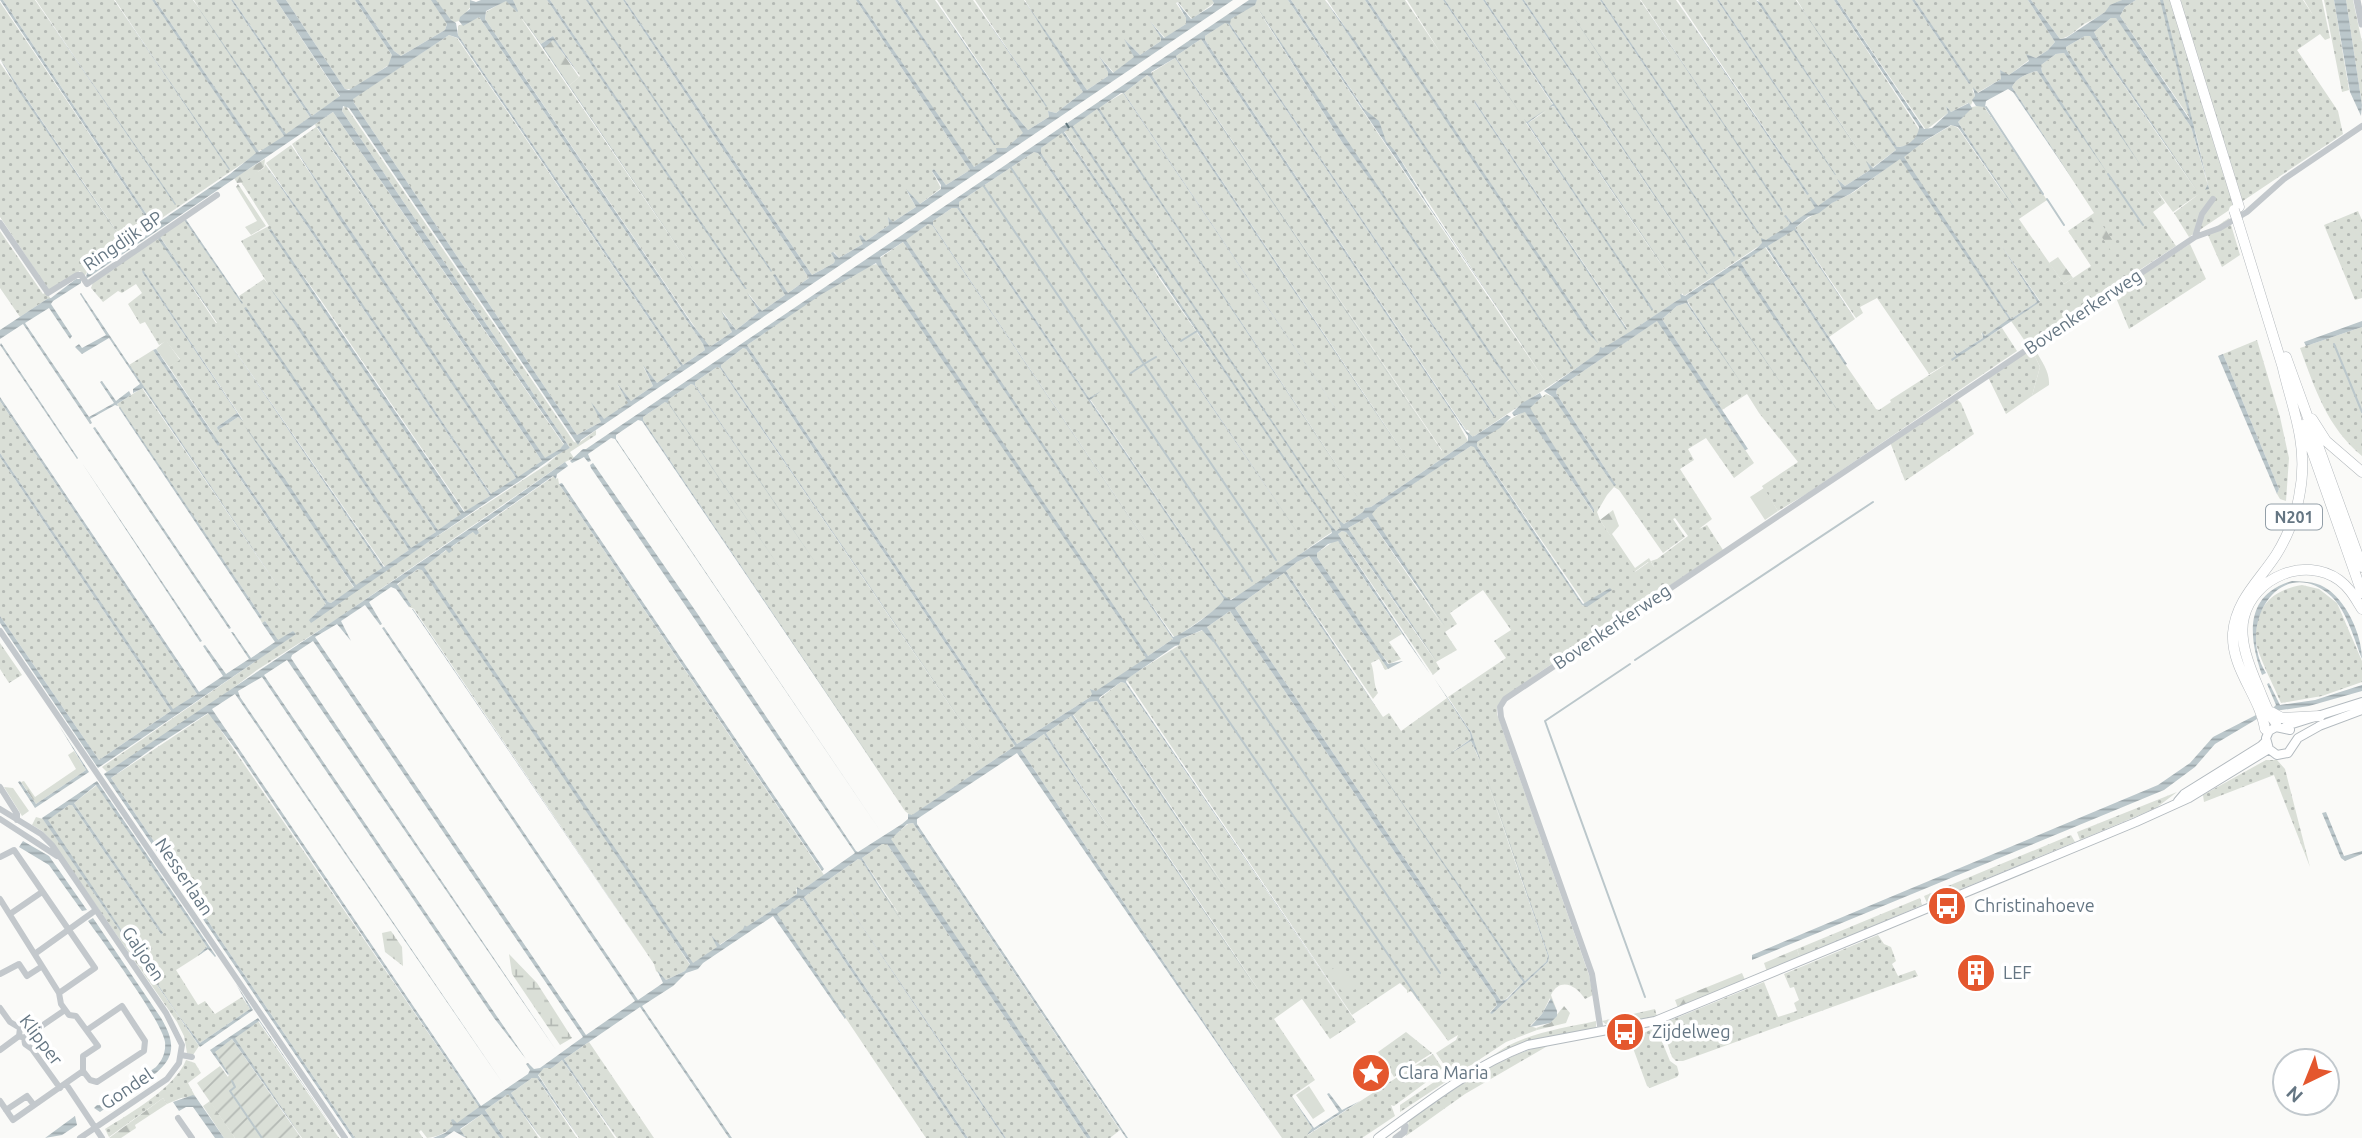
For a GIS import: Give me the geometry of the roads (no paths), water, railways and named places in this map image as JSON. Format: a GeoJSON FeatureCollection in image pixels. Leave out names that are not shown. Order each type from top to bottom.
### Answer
{"type":"FeatureCollection","features":[{"type":"Feature","properties":{"kind":"highway","name":"N201"},"geometry":{"type":"LineString","coordinates":[[2175,0],[2236,209],[2362,593]]}},
{"type":"Feature","properties":{"kind":"highway","name":"N201"},"geometry":{"type":"LineString","coordinates":[[2285,364],[2314,423],[2326,441],[2362,472]]}},
{"type":"Feature","properties":{"kind":"highway","name":"N201"},"geometry":{"type":"LineString","coordinates":[[2285,364],[2362,567]]}},
{"type":"Feature","properties":{"kind":"highway","name":"N201"},"geometry":{"type":"LineString","coordinates":[[2278,738],[2254,700],[2236,657],[2233,636],[2235,618],[2248,591],[2283,543],[2292,523],[2302,475],[2300,436],[2285,364]]}},
{"type":"Feature","properties":{"kind":"highway"},"geometry":{"type":"LineString","coordinates":[[2278,738],[2255,680],[2242,637],[2244,616],[2252,599],[2269,581],[2298,570],[2324,573],[2337,579],[2350,590],[2362,609]]}},
{"type":"Feature","properties":{"kind":"highway"},"geometry":{"type":"LineString","coordinates":[[2265,702],[2273,715],[2282,718],[2322,720]]}},
{"type":"Feature","properties":{"kind":"main road"},"geometry":{"type":"LineString","coordinates":[[1378,1138],[1400,1118],[1491,1061],[1513,1051],[1528,1045],[1655,1021],[2136,822],[2189,798],[2278,738],[2362,702]]}},
{"type":"Feature","properties":{"kind":"main road"},"geometry":{"type":"LineString","coordinates":[[2244,761],[2278,738],[2322,720],[2362,710]]}},
{"type":"Feature","properties":{"kind":"street"},"geometry":{"type":"LineString","coordinates":[[2357,0],[2362,24]]}},
{"type":"Feature","properties":{"kind":"street","name":"Bovenkerkerweg"},"geometry":{"type":"LineString","coordinates":[[1601,1032],[1592,974],[1501,717],[1502,703],[1517,690],[2195,237],[2220,228],[2246,212],[2284,179],[2362,126]]}},
{"type":"Feature","properties":{"kind":"street","name":"Ringdijk BP"},"geometry":{"type":"LineString","coordinates":[[0,223],[48,293],[77,275],[87,284],[217,195]]}},
{"type":"Feature","properties":{"kind":"street"},"geometry":{"type":"LineString","coordinates":[[2195,237],[2202,214],[2213,199]]}},
{"type":"Feature","properties":{"kind":"street","name":"Nesserlaan"},"geometry":{"type":"LineString","coordinates":[[0,631],[345,1138]]}},
{"type":"Feature","properties":{"kind":"street","name":"Galjoen"},"geometry":{"type":"LineString","coordinates":[[0,788],[17,814],[17,820]]}},
{"type":"Feature","properties":{"kind":"street","name":"Galjoen"},"geometry":{"type":"LineString","coordinates":[[0,809],[41,834],[64,863],[94,912],[174,1024],[182,1045],[181,1055]]}},
{"type":"Feature","properties":{"kind":"street","name":"Galjoen"},"geometry":{"type":"LineString","coordinates":[[0,819],[64,863]]}},
{"type":"Feature","properties":{"kind":"street"},"geometry":{"type":"LineString","coordinates":[[0,857],[14,850],[95,968],[60,993]]}},
{"type":"Feature","properties":{"kind":"street"},"geometry":{"type":"LineString","coordinates":[[10,914],[42,892]]}},
{"type":"Feature","properties":{"kind":"street"},"geometry":{"type":"LineString","coordinates":[[0,899],[60,993],[61,1004],[69,1015],[76,1016],[97,1046],[83,1056],[83,1071],[90,1080],[97,1082],[144,1051],[145,1041],[122,1006],[87,1030]]}},
{"type":"Feature","properties":{"kind":"street"},"geometry":{"type":"LineString","coordinates":[[0,974],[35,954],[94,912]]}},
{"type":"Feature","properties":{"kind":"street"},"geometry":{"type":"LineString","coordinates":[[19,964],[27,976],[41,967]]}},
{"type":"Feature","properties":{"kind":"street","name":"Klipper"},"geometry":{"type":"LineString","coordinates":[[0,1008],[10,1022],[20,1028],[25,1044],[63,1086],[102,1138]]}},
{"type":"Feature","properties":{"kind":"street"},"geometry":{"type":"LineString","coordinates":[[0,1050],[65,1010]]}},
{"type":"Feature","properties":{"kind":"street"},"geometry":{"type":"LineString","coordinates":[[181,1055],[192,1057]]}},
{"type":"Feature","properties":{"kind":"street","name":"Gondel"},"geometry":{"type":"LineString","coordinates":[[80,1138],[167,1079],[175,1071],[181,1055]]}},
{"type":"Feature","properties":{"kind":"street"},"geometry":{"type":"LineString","coordinates":[[0,1101],[13,1120],[83,1071]]}},
{"type":"Feature","properties":{"kind":"street"},"geometry":{"type":"LineString","coordinates":[[6,1110],[27,1096],[34,1105]]}},
{"type":"Feature","properties":{"kind":"street"},"geometry":{"type":"LineString","coordinates":[[178,1118],[192,1138]]}},
{"type":"Feature","properties":{"kind":"street"},"geometry":{"type":"LineString","coordinates":[[1396,1138],[1404,1132],[1405,1126],[1400,1118]]}},
{"type":"Feature","properties":{"kind":"waterway"},"geometry":{"type":"LineString","coordinates":[[1986,107],[2043,194]]}},
{"type":"Feature","properties":{"kind":"waterway"},"geometry":{"type":"LineString","coordinates":[[1011,168],[1144,364],[1156,357]]}},
{"type":"Feature","properties":{"kind":"waterway"},"geometry":{"type":"LineString","coordinates":[[2108,174],[2143,225]]}},
{"type":"Feature","properties":{"kind":"waterway"},"geometry":{"type":"LineString","coordinates":[[983,185],[1252,581]]}},
{"type":"Feature","properties":{"kind":"waterway"},"geometry":{"type":"LineString","coordinates":[[2047,199],[2064,225]]}},
{"type":"Feature","properties":{"kind":"waterway"},"geometry":{"type":"LineString","coordinates":[[1181,341],[1197,331]]}},
{"type":"Feature","properties":{"kind":"waterway"},"geometry":{"type":"LineString","coordinates":[[2334,344],[2362,412]]}},
{"type":"Feature","properties":{"kind":"waterway"},"geometry":{"type":"LineString","coordinates":[[1131,373],[1144,364],[1276,560]]}},
{"type":"Feature","properties":{"kind":"waterway"},"geometry":{"type":"LineString","coordinates":[[1635,660],[1873,502]]}},
{"type":"Feature","properties":{"kind":"waterway"},"geometry":{"type":"LineString","coordinates":[[1214,641],[1440,973]]}},
{"type":"Feature","properties":{"kind":"waterway"},"geometry":{"type":"LineString","coordinates":[[1181,651],[1419,1000]]}},
{"type":"Feature","properties":{"kind":"waterway"},"geometry":{"type":"LineString","coordinates":[[1630,664],[1545,721],[1645,997]]}},
{"type":"Feature","properties":{"kind":"waterway"},"geometry":{"type":"LineString","coordinates":[[232,1081],[235,1087],[230,1091],[262,1138]]}},
{"type":"Feature","properties":{"kind":"place","name":"Christinahoeve"},"geometry":{"type":"Point","coordinates":[1947,906]}},
{"type":"Feature","properties":{"kind":"place","name":"LEF"},"geometry":{"type":"Point","coordinates":[1976,973]}},
{"type":"Feature","properties":{"kind":"place","name":"Zijdelweg"},"geometry":{"type":"Point","coordinates":[1625,1032]}},
{"type":"Feature","properties":{"kind":"place","name":"Clara Maria"},"geometry":{"type":"Point","coordinates":[1371,1073]}}]}
